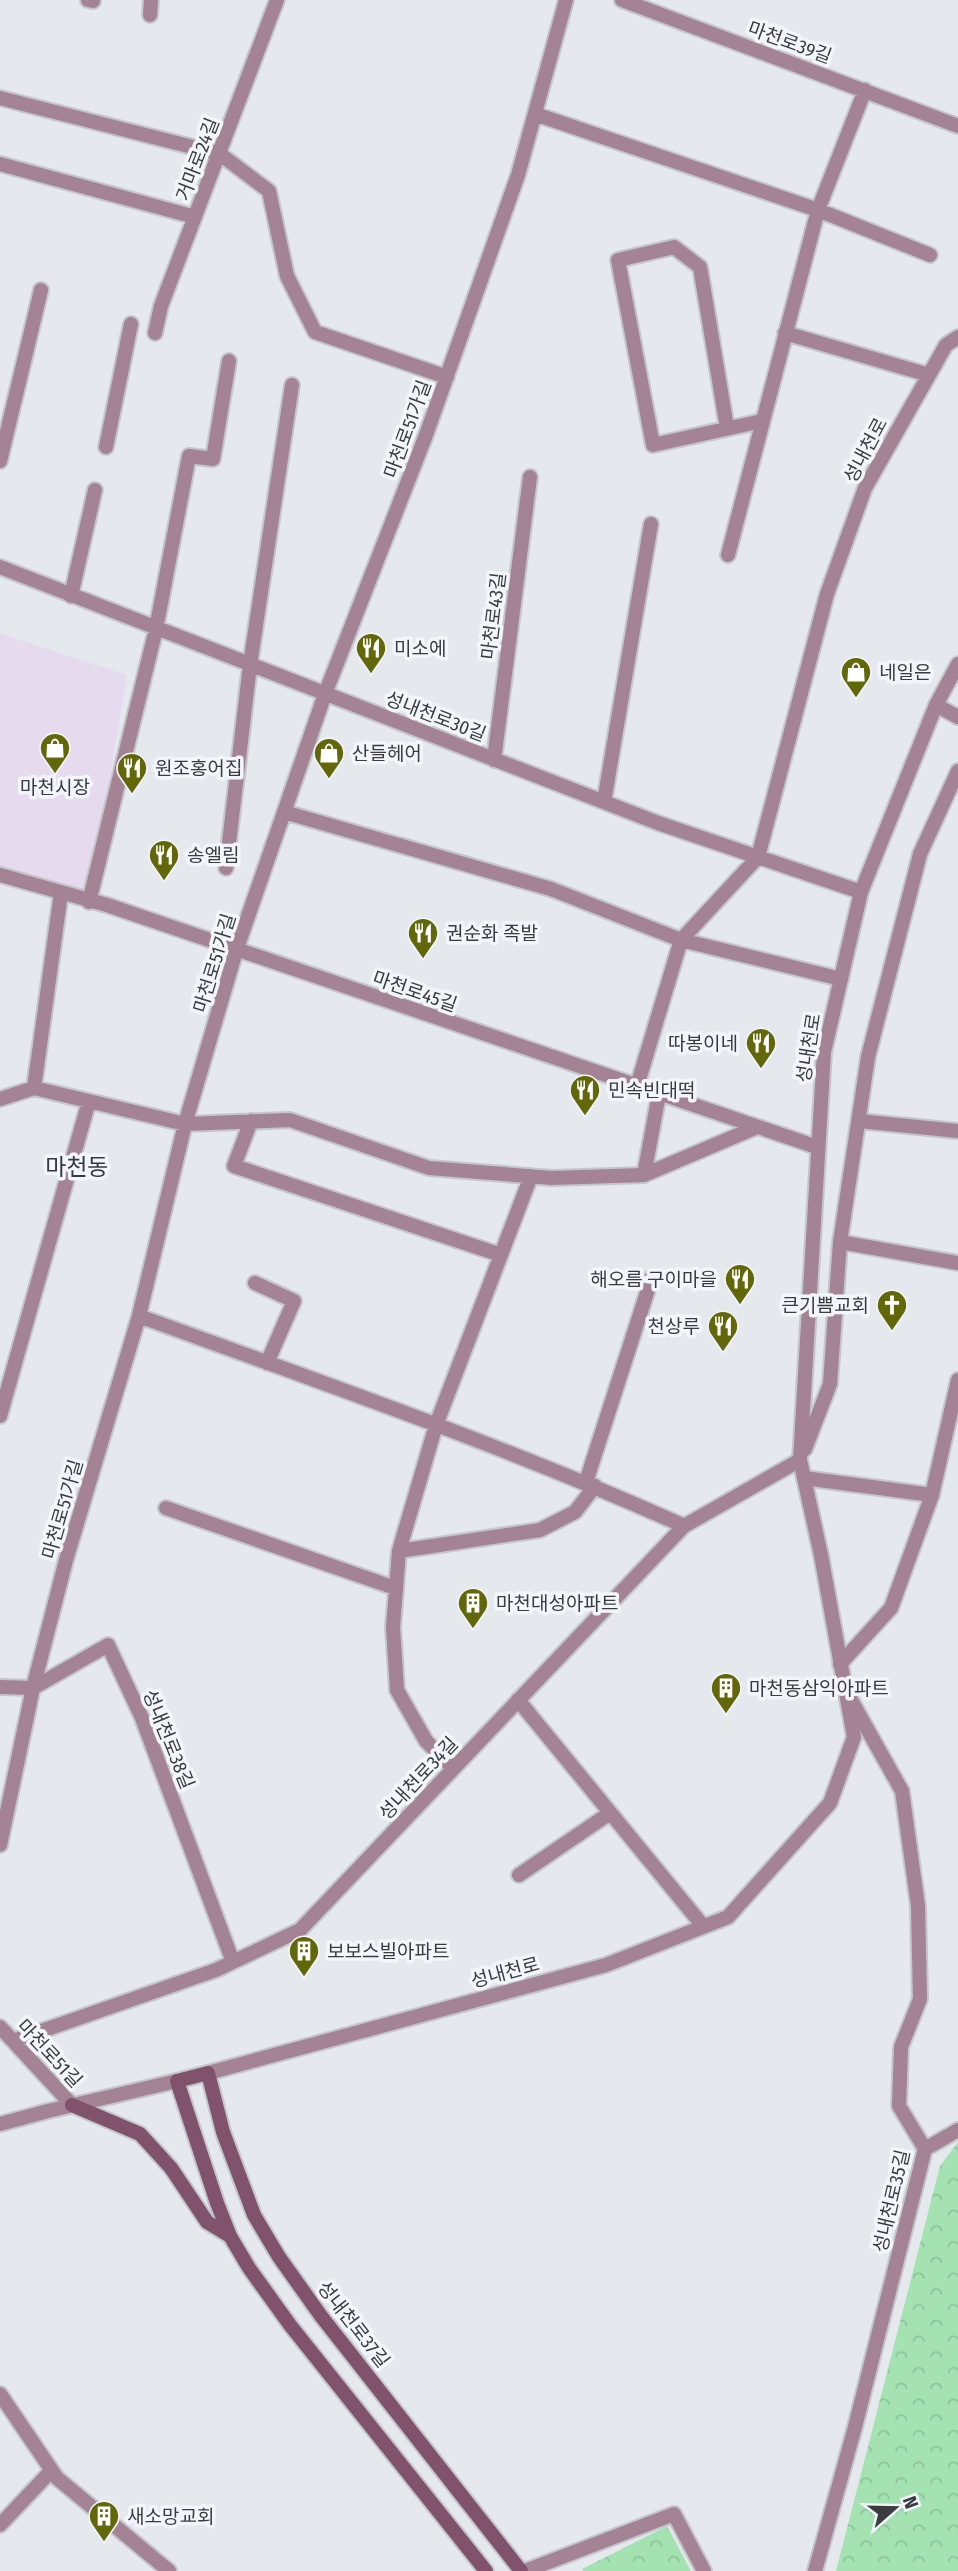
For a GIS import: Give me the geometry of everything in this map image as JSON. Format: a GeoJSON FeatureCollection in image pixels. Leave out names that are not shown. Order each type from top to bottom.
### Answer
{"type":"FeatureCollection","features":[{"type":"Feature","properties":{"kind":"main road","name":"성내천로"},"geometry":{"type":"LineString","coordinates":[[177,2081],[208,2073]]}},
{"type":"Feature","properties":{"kind":"main road","name":"성내천로37길"},"geometry":{"type":"LineString","coordinates":[[208,2073],[223,2132],[254,2215],[279,2258],[321,2316],[523,2571]]}},
{"type":"Feature","properties":{"kind":"main road"},"geometry":{"type":"LineString","coordinates":[[177,2081],[217,2203],[230,2236],[248,2268],[290,2325],[486,2571]]}},
{"type":"Feature","properties":{"kind":"main road"},"geometry":{"type":"LineString","coordinates":[[72,2105],[140,2134],[171,2168],[207,2221],[230,2236]]}},
{"type":"Feature","properties":{"kind":"street","name":"거마로24길"},"geometry":{"type":"LineString","coordinates":[[155,333],[161,306],[277,0]]}},
{"type":"Feature","properties":{"kind":"street","name":"마천로51가길"},"geometry":{"type":"LineString","coordinates":[[0,1845],[33,1688],[66,1560],[139,1316],[185,1124],[236,951],[325,694],[447,377],[518,174],[566,0]]}},
{"type":"Feature","properties":{"kind":"street","name":"마천로39길"},"geometry":{"type":"LineString","coordinates":[[622,0],[958,126]]}},
{"type":"Feature","properties":{"kind":"street"},"geometry":{"type":"LineString","coordinates":[[728,555],[818,210],[865,90]]}},
{"type":"Feature","properties":{"kind":"street"},"geometry":{"type":"LineString","coordinates":[[0,97],[220,154],[269,191],[287,276],[315,332],[447,377]]}},
{"type":"Feature","properties":{"kind":"street"},"geometry":{"type":"LineString","coordinates":[[535,114],[818,210],[929,255]]}},
{"type":"Feature","properties":{"kind":"street"},"geometry":{"type":"LineString","coordinates":[[0,164],[195,217]]}},
{"type":"Feature","properties":{"kind":"street"},"geometry":{"type":"LineString","coordinates":[[727,428],[700,267],[674,247],[618,260],[653,445],[762,421]]}},
{"type":"Feature","properties":{"kind":"street"},"geometry":{"type":"LineString","coordinates":[[0,461],[41,290]]}},
{"type":"Feature","properties":{"kind":"street"},"geometry":{"type":"LineString","coordinates":[[106,447],[131,324]]}},
{"type":"Feature","properties":{"kind":"street"},"geometry":{"type":"LineString","coordinates":[[785,333],[929,375]]}},
{"type":"Feature","properties":{"kind":"street","name":"성내천로"},"geometry":{"type":"LineString","coordinates":[[758,857],[827,594],[865,488],[946,345],[958,337]]}},
{"type":"Feature","properties":{"kind":"street"},"geometry":{"type":"LineString","coordinates":[[89,902],[156,629],[189,456],[213,459],[229,361]]}},
{"type":"Feature","properties":{"kind":"street"},"geometry":{"type":"LineString","coordinates":[[226,868],[250,665],[292,385]]}},
{"type":"Feature","properties":{"kind":"street","name":"마천로43길"},"geometry":{"type":"LineString","coordinates":[[494,760],[530,477]]}},
{"type":"Feature","properties":{"kind":"street"},"geometry":{"type":"LineString","coordinates":[[71,596],[95,490]]}},
{"type":"Feature","properties":{"kind":"street"},"geometry":{"type":"LineString","coordinates":[[604,802],[651,524]]}},
{"type":"Feature","properties":{"kind":"street","name":"성내천로30길"},"geometry":{"type":"LineString","coordinates":[[0,567],[604,802],[861,892]]}},
{"type":"Feature","properties":{"kind":"street","name":"성내천로"},"geometry":{"type":"LineString","coordinates":[[208,2073],[606,1965],[727,1917],[830,1803],[854,1737],[800,1460],[824,1052],[861,892],[936,705],[958,664]]}},
{"type":"Feature","properties":{"kind":"street"},"geometry":{"type":"LineString","coordinates":[[936,705],[958,717]]}},
{"type":"Feature","properties":{"kind":"street"},"geometry":{"type":"LineString","coordinates":[[800,1460],[830,1384],[840,1242],[868,1057],[920,854],[958,771]]}},
{"type":"Feature","properties":{"kind":"street"},"geometry":{"type":"LineString","coordinates":[[284,812],[551,889],[681,940],[841,979]]}},
{"type":"Feature","properties":{"kind":"street"},"geometry":{"type":"LineString","coordinates":[[637,1086],[681,940],[758,857]]}},
{"type":"Feature","properties":{"kind":"street","name":"마천로45길"},"geometry":{"type":"LineString","coordinates":[[0,875],[107,905],[817,1147]]}},
{"type":"Feature","properties":{"kind":"street"},"geometry":{"type":"LineString","coordinates":[[34,1088],[61,893]]}},
{"type":"Feature","properties":{"kind":"street"},"geometry":{"type":"LineString","coordinates":[[0,1099],[34,1088],[185,1124],[290,1120],[429,1168],[552,1178],[644,1175],[757,1127]]}},
{"type":"Feature","properties":{"kind":"street"},"geometry":{"type":"LineString","coordinates":[[644,1175],[659,1094]]}},
{"type":"Feature","properties":{"kind":"street"},"geometry":{"type":"LineString","coordinates":[[0,1416],[89,1101]]}},
{"type":"Feature","properties":{"kind":"street"},"geometry":{"type":"LineString","coordinates":[[251,1121],[233,1166],[500,1255]]}},
{"type":"Feature","properties":{"kind":"street"},"geometry":{"type":"LineString","coordinates":[[859,1121],[958,1131]]}},
{"type":"Feature","properties":{"kind":"street"},"geometry":{"type":"LineString","coordinates":[[453,1768],[426,1741],[397,1690],[393,1627],[399,1550],[436,1424],[531,1176]]}},
{"type":"Feature","properties":{"kind":"street"},"geometry":{"type":"LineString","coordinates":[[840,1242],[958,1263]]}},
{"type":"Feature","properties":{"kind":"street"},"geometry":{"type":"LineString","coordinates":[[399,1550],[540,1531],[575,1512],[591,1484],[652,1277]]}},
{"type":"Feature","properties":{"kind":"street"},"geometry":{"type":"LineString","coordinates":[[255,1283],[293,1301],[267,1363]]}},
{"type":"Feature","properties":{"kind":"street"},"geometry":{"type":"LineString","coordinates":[[139,1316],[436,1424],[591,1484],[684,1526]]}},
{"type":"Feature","properties":{"kind":"street"},"geometry":{"type":"LineString","coordinates":[[840,1664],[891,1608],[932,1495],[958,1380]]}},
{"type":"Feature","properties":{"kind":"street","name":"성내천로34길"},"geometry":{"type":"LineString","coordinates":[[13,2041],[216,1970],[300,1930],[684,1526],[800,1460]]}},
{"type":"Feature","properties":{"kind":"street"},"geometry":{"type":"LineString","coordinates":[[804,1478],[932,1495]]}},
{"type":"Feature","properties":{"kind":"street"},"geometry":{"type":"LineString","coordinates":[[166,1508],[396,1588]]}},
{"type":"Feature","properties":{"kind":"street","name":"성내천로38길"},"geometry":{"type":"LineString","coordinates":[[33,1688],[108,1645],[142,1718],[233,1962]]}},
{"type":"Feature","properties":{"kind":"street"},"geometry":{"type":"LineString","coordinates":[[0,1687],[33,1688]]}},
{"type":"Feature","properties":{"kind":"street","name":"성내천로35길"},"geometry":{"type":"LineString","coordinates":[[815,2571],[855,2427],[925,2149],[899,2106],[901,2047],[920,1999],[918,1906],[902,1791],[845,1688]]}},
{"type":"Feature","properties":{"kind":"street"},"geometry":{"type":"LineString","coordinates":[[518,1700],[703,1926]]}},
{"type":"Feature","properties":{"kind":"street"},"geometry":{"type":"LineString","coordinates":[[519,1875],[610,1813]]}},
{"type":"Feature","properties":{"kind":"street","name":"마천로51길"},"geometry":{"type":"LineString","coordinates":[[0,2027],[72,2105]]}},
{"type":"Feature","properties":{"kind":"street","name":"성내천로"},"geometry":{"type":"LineString","coordinates":[[0,2124],[177,2081]]}},
{"type":"Feature","properties":{"kind":"street"},"geometry":{"type":"LineString","coordinates":[[925,2149],[958,2130]]}},
{"type":"Feature","properties":{"kind":"street"},"geometry":{"type":"LineString","coordinates":[[0,2394],[57,2479],[160,2568]]}},
{"type":"Feature","properties":{"kind":"street"},"geometry":{"type":"LineString","coordinates":[[0,2525],[51,2471]]}},
{"type":"Feature","properties":{"kind":"street"},"geometry":{"type":"LineString","coordinates":[[523,2571],[674,2515],[704,2571]]}},
{"type":"Feature","properties":{"kind":"shaded area","name":"마천시장"},"geometry":{"type":"Polygon","coordinates":[[[0,633],[127,675],[89,902],[0,875],[0,633]]]}},
{"type":"Feature","properties":{"kind":"green space"},"geometry":{"type":"Polygon","coordinates":[[[958,2142],[958,2571],[836,2571],[940,2166],[958,2142]]]}},
{"type":"Feature","properties":{"kind":"green space"},"geometry":{"type":"Polygon","coordinates":[[[667,2526],[691,2571],[583,2571],[582,2569],[667,2526]]]}},
{"type":"Feature","properties":{"kind":"place","name":"미소에"},"geometry":{"type":"Point","coordinates":[371,675]}},
{"type":"Feature","properties":{"kind":"place","name":"네일은"},"geometry":{"type":"Point","coordinates":[856,699]}},
{"type":"Feature","properties":{"kind":"place","name":"마천시장"},"geometry":{"type":"Point","coordinates":[55,775]}},
{"type":"Feature","properties":{"kind":"place","name":"산들헤어"},"geometry":{"type":"Point","coordinates":[329,780]}},
{"type":"Feature","properties":{"kind":"place","name":"원조홍어집"},"geometry":{"type":"Point","coordinates":[132,795]}},
{"type":"Feature","properties":{"kind":"place","name":"송엘림"},"geometry":{"type":"Point","coordinates":[164,882]}},
{"type":"Feature","properties":{"kind":"place","name":"권순화 족발"},"geometry":{"type":"Point","coordinates":[423,960]}},
{"type":"Feature","properties":{"kind":"place","name":"따봉이네"},"geometry":{"type":"Point","coordinates":[761,1070]}},
{"type":"Feature","properties":{"kind":"place","name":"민속빈대떡"},"geometry":{"type":"Point","coordinates":[585,1117]}},
{"type":"Feature","properties":{"kind":"place","name":"해오름 구이마을"},"geometry":{"type":"Point","coordinates":[740,1306]}},
{"type":"Feature","properties":{"kind":"place","name":"큰기쁨교회"},"geometry":{"type":"Point","coordinates":[892,1332]}},
{"type":"Feature","properties":{"kind":"place","name":"천상루"},"geometry":{"type":"Point","coordinates":[723,1353]}},
{"type":"Feature","properties":{"kind":"place","name":"마천대성아파트"},"geometry":{"type":"Point","coordinates":[473,1630]}},
{"type":"Feature","properties":{"kind":"place","name":"마천동삼익아파트"},"geometry":{"type":"Point","coordinates":[726,1715]}},
{"type":"Feature","properties":{"kind":"place","name":"보보스빌아파트"},"geometry":{"type":"Point","coordinates":[304,1978]}},
{"type":"Feature","properties":{"kind":"place","name":"새소망교회"},"geometry":{"type":"Point","coordinates":[104,2543]}},
{"type":"Feature","properties":{"kind":"district","name":"마천동"},"geometry":{"type":"Point","coordinates":[77,1167]}}]}
